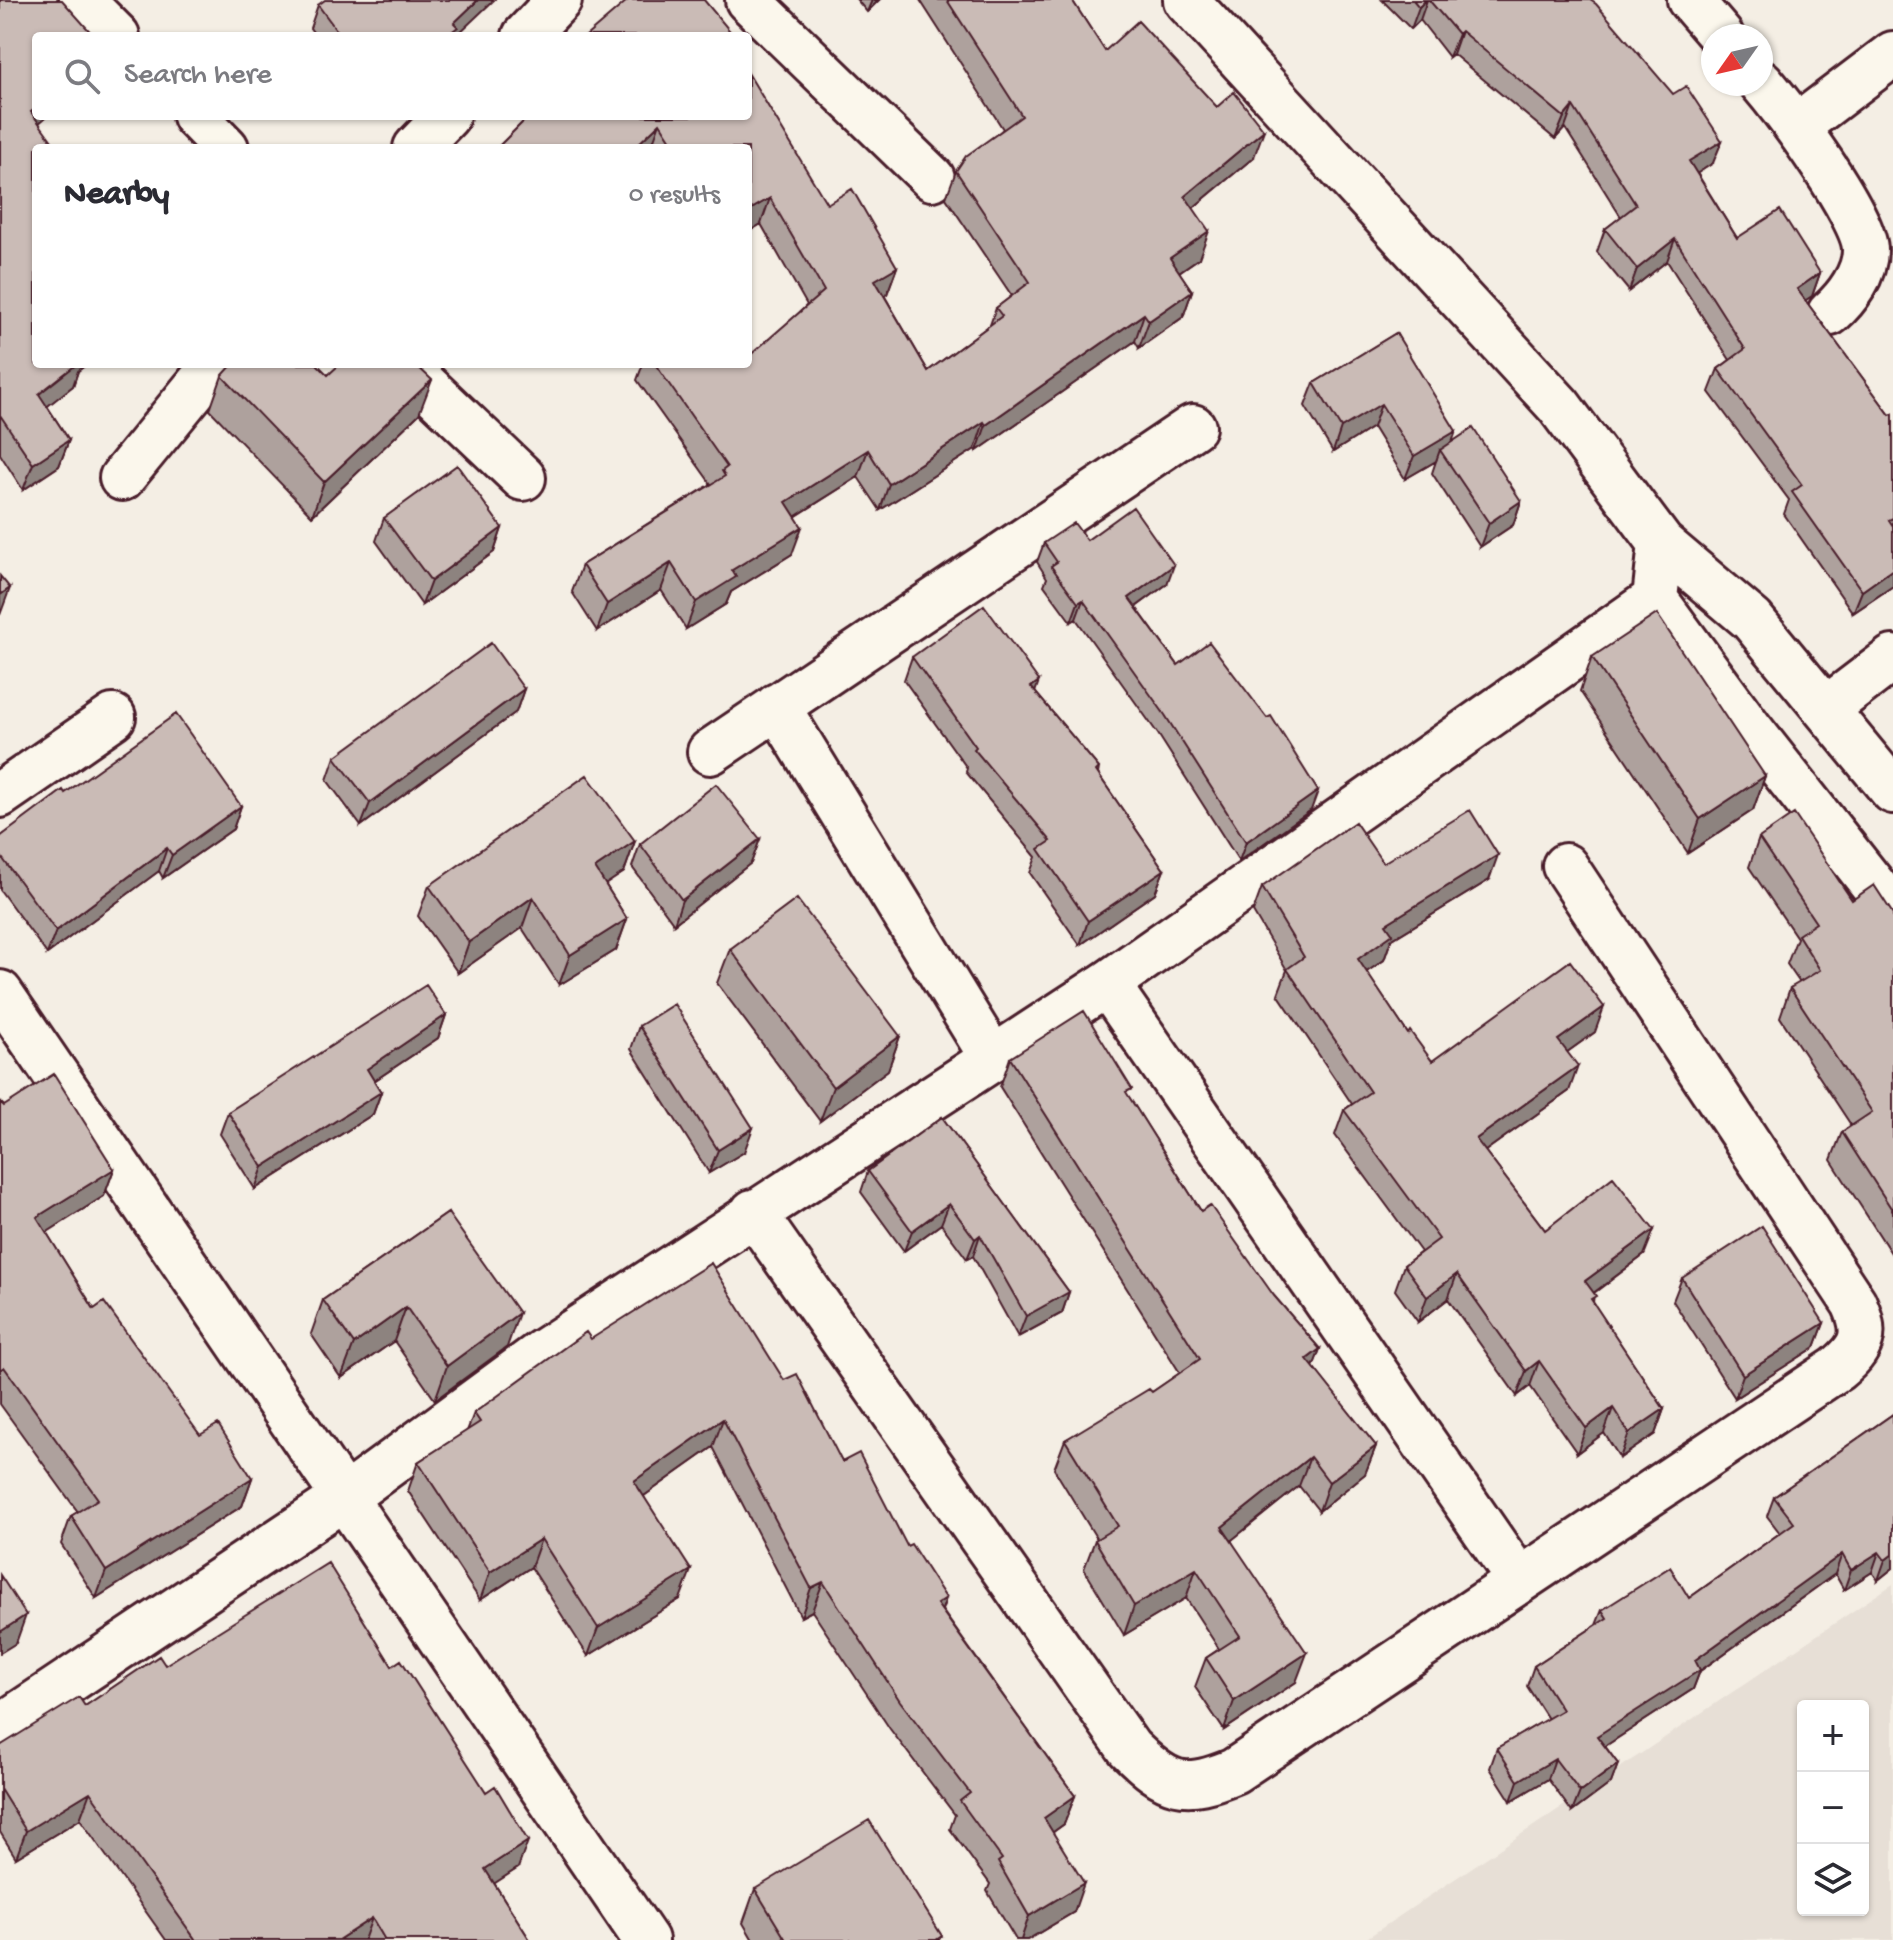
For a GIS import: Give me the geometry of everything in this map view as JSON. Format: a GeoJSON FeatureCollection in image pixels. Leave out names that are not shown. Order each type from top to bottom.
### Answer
{"type":"FeatureCollection","features":[{"type":"Feature","properties":{"kind":"street"},"geometry":{"type":"LineString","coordinates":[[81,0],[113,32]]}},
{"type":"Feature","properties":{"kind":"street"},"geometry":{"type":"LineString","coordinates":[[529,32],[559,0]]}},
{"type":"Feature","properties":{"kind":"street"},"geometry":{"type":"LineString","coordinates":[[748,0],[932,178]]}},
{"type":"Feature","properties":{"kind":"street"},"geometry":{"type":"LineString","coordinates":[[1186,0],[1559,406],[1661,543],[1752,620],[1893,791]]}},
{"type":"Feature","properties":{"kind":"street"},"geometry":{"type":"LineString","coordinates":[[1690,0],[1711,24]]}},
{"type":"Feature","properties":{"kind":"street"},"geometry":{"type":"LineString","coordinates":[[1798,126],[1893,54]]}},
{"type":"Feature","properties":{"kind":"street"},"geometry":{"type":"LineString","coordinates":[[1773,96],[1798,126],[1866,248],[1854,284],[1845,299],[1830,313]]}},
{"type":"Feature","properties":{"kind":"street"},"geometry":{"type":"LineString","coordinates":[[199,120],[222,144]]}},
{"type":"Feature","properties":{"kind":"street"},"geometry":{"type":"LineString","coordinates":[[420,144],[443,120]]}},
{"type":"Feature","properties":{"kind":"street"},"geometry":{"type":"LineString","coordinates":[[122,478],[212,368]]}},
{"type":"Feature","properties":{"kind":"street"},"geometry":{"type":"LineString","coordinates":[[407,368],[523,478]]}},
{"type":"Feature","properties":{"kind":"street"},"geometry":{"type":"LineString","coordinates":[[710,752],[1193,427]]}},
{"type":"Feature","properties":{"kind":"street"},"geometry":{"type":"LineString","coordinates":[[1661,543],[1655,599],[1751,730],[1893,910]]}},
{"type":"Feature","properties":{"kind":"street"},"geometry":{"type":"LineString","coordinates":[[0,1727],[345,1497],[541,1353],[1107,984],[1655,599]]}},
{"type":"Feature","properties":{"kind":"street"},"geometry":{"type":"LineString","coordinates":[[1826,709],[1893,658]]}},
{"type":"Feature","properties":{"kind":"street"},"geometry":{"type":"LineString","coordinates":[[777,706],[992,1057]]}},
{"type":"Feature","properties":{"kind":"street"},"geometry":{"type":"LineString","coordinates":[[0,795],[113,717]]}},
{"type":"Feature","properties":{"kind":"street"},"geometry":{"type":"LineString","coordinates":[[753,1212],[1129,1748],[1161,1776],[1180,1784],[1201,1785],[1234,1771],[1837,1369],[1855,1354],[1864,1324],[1832,1268],[1565,866]]}},
{"type":"Feature","properties":{"kind":"street"},"geometry":{"type":"LineString","coordinates":[[1107,984],[1519,1580]]}},
{"type":"Feature","properties":{"kind":"street"},"geometry":{"type":"LineString","coordinates":[[0,993],[646,1940]]}},
{"type":"Feature","properties":{"kind":"shaded area"},"geometry":{"type":"Polygon","coordinates":[[[1893,1584],[1893,1940],[1364,1940],[1893,1584]]]}},
{"type":"Feature","properties":{"kind":"building"},"geometry":{"type":"Polygon","coordinates":[[[0,0],[62,0],[90,32],[32,32],[32,120],[37,120],[54,144],[32,144],[32,368],[72,368],[39,394],[69,440],[33,464],[0,415],[0,0]]]}},
{"type":"Feature","properties":{"kind":"building"},"geometry":{"type":"Polygon","coordinates":[[[325,0],[478,0],[454,23],[458,27],[451,32],[338,32],[318,5],[325,0]]]}},
{"type":"Feature","properties":{"kind":"building"},"geometry":{"type":"Polygon","coordinates":[[[628,0],[704,0],[731,32],[591,32],[628,0]]]}},
{"type":"Feature","properties":{"kind":"building"},"geometry":{"type":"Polygon","coordinates":[[[947,0],[1072,0],[1105,51],[1138,21],[1217,107],[1234,92],[1264,130],[1185,196],[1209,231],[1170,258],[1192,291],[1149,321],[1144,314],[986,425],[984,422],[889,484],[868,450],[786,502],[802,527],[732,570],[736,577],[696,602],[671,563],[607,604],[582,565],[725,476],[722,471],[727,467],[658,368],[752,368],[752,354],[824,291],[770,198],[752,209],[752,144],[673,144],[660,123],[638,144],[501,144],[525,120],[752,120],[752,80],[827,204],[852,189],[897,267],[875,280],[928,371],[1002,316],[996,308],[1030,282],[956,171],[966,156],[1022,116],[947,0]]]}},
{"type":"Feature","properties":{"kind":"building"},"geometry":{"type":"Polygon","coordinates":[[[1413,0],[1426,0],[1419,7],[1413,0]]]}},
{"type":"Feature","properties":{"kind":"building"},"geometry":{"type":"Polygon","coordinates":[[[1429,0],[1590,0],[1673,94],[1686,86],[1722,141],[1689,161],[1737,238],[1780,210],[1820,273],[1797,289],[1890,415],[1893,414],[1893,518],[1889,520],[1893,526],[1893,569],[1862,591],[1792,492],[1802,485],[1718,369],[1745,349],[1675,239],[1637,269],[1605,229],[1636,205],[1573,106],[1564,117],[1461,31],[1458,34],[1429,0]]]}},
{"type":"Feature","properties":{"kind":"building"},"geometry":{"type":"Polygon","coordinates":[[[1396,333],[1456,431],[1414,456],[1381,404],[1341,428],[1314,383],[1396,333]]]}},
{"type":"Feature","properties":{"kind":"building"},"geometry":{"type":"Polygon","coordinates":[[[229,368],[321,368],[328,375],[336,368],[419,368],[432,380],[324,482],[222,376],[229,368]]]}},
{"type":"Feature","properties":{"kind":"building"},"geometry":{"type":"Polygon","coordinates":[[[1473,428],[1521,501],[1489,523],[1440,450],[1473,428]]]}},
{"type":"Feature","properties":{"kind":"building"},"geometry":{"type":"Polygon","coordinates":[[[457,465],[502,528],[431,581],[384,518],[457,465]]]}},
{"type":"Feature","properties":{"kind":"building"},"geometry":{"type":"Polygon","coordinates":[[[1133,507],[1174,565],[1129,598],[1178,665],[1209,642],[1267,718],[1271,716],[1318,791],[1246,842],[1165,715],[1083,600],[1078,603],[1051,566],[1057,562],[1044,543],[1074,523],[1087,540],[1133,507]]]}},
{"type":"Feature","properties":{"kind":"building"},"geometry":{"type":"Polygon","coordinates":[[[0,576],[10,588],[0,595],[0,576]]]}},
{"type":"Feature","properties":{"kind":"building"},"geometry":{"type":"Polygon","coordinates":[[[984,605],[1039,681],[1031,687],[1099,768],[1096,771],[1164,870],[1088,921],[1039,849],[1051,841],[974,749],[976,747],[912,657],[984,605]]]}},
{"type":"Feature","properties":{"kind":"building"},"geometry":{"type":"Polygon","coordinates":[[[1657,614],[1765,776],[1700,819],[1592,657],[1657,614]]]}},
{"type":"Feature","properties":{"kind":"building"},"geometry":{"type":"Polygon","coordinates":[[[491,643],[524,689],[370,803],[335,757],[491,643]]]}},
{"type":"Feature","properties":{"kind":"building"},"geometry":{"type":"Polygon","coordinates":[[[176,714],[241,806],[172,855],[167,848],[56,931],[0,855],[0,837],[63,790],[65,793],[176,714]]]}},
{"type":"Feature","properties":{"kind":"building"},"geometry":{"type":"Polygon","coordinates":[[[587,775],[635,841],[595,868],[627,919],[570,955],[533,897],[469,942],[429,886],[587,775]]]}},
{"type":"Feature","properties":{"kind":"building"},"geometry":{"type":"Polygon","coordinates":[[[716,784],[760,839],[682,900],[640,844],[716,784]]]}},
{"type":"Feature","properties":{"kind":"building"},"geometry":{"type":"Polygon","coordinates":[[[1470,810],[1498,855],[1386,924],[1393,934],[1358,959],[1408,1034],[1410,1031],[1432,1061],[1570,961],[1604,1007],[1558,1040],[1578,1066],[1476,1139],[1545,1230],[1613,1177],[1654,1230],[1585,1281],[1596,1296],[1591,1299],[1664,1409],[1629,1433],[1613,1408],[1586,1428],[1539,1361],[1526,1371],[1457,1274],[1427,1297],[1404,1265],[1439,1239],[1344,1110],[1370,1092],[1287,969],[1304,957],[1262,887],[1355,822],[1383,863],[1470,810]]]}},
{"type":"Feature","properties":{"kind":"building"},"geometry":{"type":"Polygon","coordinates":[[[1794,814],[1852,900],[1874,885],[1893,914],[1893,1211],[1842,1132],[1872,1112],[1790,988],[1820,970],[1798,935],[1816,923],[1759,838],[1794,814]]]}},
{"type":"Feature","properties":{"kind":"building"},"geometry":{"type":"Polygon","coordinates":[[[797,899],[900,1036],[833,1087],[730,949],[797,899]]]}},
{"type":"Feature","properties":{"kind":"building"},"geometry":{"type":"Polygon","coordinates":[[[426,985],[446,1015],[367,1069],[381,1092],[263,1167],[228,1112],[426,985]]]}},
{"type":"Feature","properties":{"kind":"building"},"geometry":{"type":"Polygon","coordinates":[[[674,1004],[753,1128],[718,1150],[639,1026],[674,1004]]]}},
{"type":"Feature","properties":{"kind":"building"},"geometry":{"type":"Polygon","coordinates":[[[1084,1011],[1132,1089],[1126,1092],[1201,1211],[1210,1205],[1274,1296],[1320,1349],[1307,1359],[1376,1446],[1329,1482],[1310,1457],[1222,1527],[1307,1653],[1234,1701],[1206,1658],[1240,1636],[1196,1569],[1134,1606],[1095,1540],[1118,1526],[1065,1440],[1149,1389],[1152,1392],[1200,1359],[1010,1058],[1084,1011]]]}},
{"type":"Feature","properties":{"kind":"building"},"geometry":{"type":"Polygon","coordinates":[[[54,1074],[114,1169],[37,1217],[94,1309],[104,1302],[200,1435],[218,1424],[252,1478],[106,1571],[71,1516],[98,1499],[4,1367],[0,1370],[0,1102],[4,1106],[54,1074]]]}},
{"type":"Feature","properties":{"kind":"building"},"geometry":{"type":"Polygon","coordinates":[[[942,1117],[1069,1292],[1026,1316],[980,1235],[975,1239],[949,1204],[912,1231],[868,1171],[942,1117]]]}},
{"type":"Feature","properties":{"kind":"building"},"geometry":{"type":"Polygon","coordinates":[[[448,1213],[519,1313],[447,1366],[406,1307],[354,1344],[323,1300],[448,1213]]]}},
{"type":"Feature","properties":{"kind":"building"},"geometry":{"type":"Polygon","coordinates":[[[1762,1226],[1824,1323],[1743,1375],[1682,1278],[1762,1226]]]}},
{"type":"Feature","properties":{"kind":"building"},"geometry":{"type":"Polygon","coordinates":[[[711,1263],[784,1380],[797,1374],[842,1462],[859,1453],[907,1546],[911,1544],[946,1598],[937,1604],[1075,1796],[1044,1818],[1084,1883],[1029,1916],[998,1862],[1002,1859],[960,1801],[970,1793],[900,1701],[823,1582],[811,1588],[723,1419],[634,1481],[691,1570],[598,1628],[541,1539],[490,1572],[418,1462],[480,1422],[474,1413],[586,1332],[591,1339],[711,1263]]]}},
{"type":"Feature","properties":{"kind":"building"},"geometry":{"type":"Polygon","coordinates":[[[1893,1414],[1893,1554],[1885,1560],[1879,1552],[1851,1570],[1842,1554],[1695,1660],[1700,1670],[1597,1736],[1618,1764],[1580,1792],[1555,1759],[1518,1781],[1497,1748],[1562,1710],[1534,1666],[1607,1618],[1602,1610],[1670,1567],[1689,1598],[1794,1523],[1774,1497],[1893,1414]]]}},
{"type":"Feature","properties":{"kind":"building"},"geometry":{"type":"Polygon","coordinates":[[[328,1563],[392,1666],[401,1660],[486,1792],[495,1786],[528,1841],[485,1869],[530,1940],[385,1940],[372,1918],[338,1940],[193,1940],[90,1792],[26,1831],[0,1789],[0,1746],[79,1697],[85,1706],[159,1656],[165,1665],[328,1563]]]}},
{"type":"Feature","properties":{"kind":"building"},"geometry":{"type":"Polygon","coordinates":[[[0,1575],[26,1615],[0,1632],[0,1575]]]}},
{"type":"Feature","properties":{"kind":"building"},"geometry":{"type":"Polygon","coordinates":[[[869,1820],[942,1936],[936,1940],[786,1940],[755,1889],[869,1820]]]}}]}
